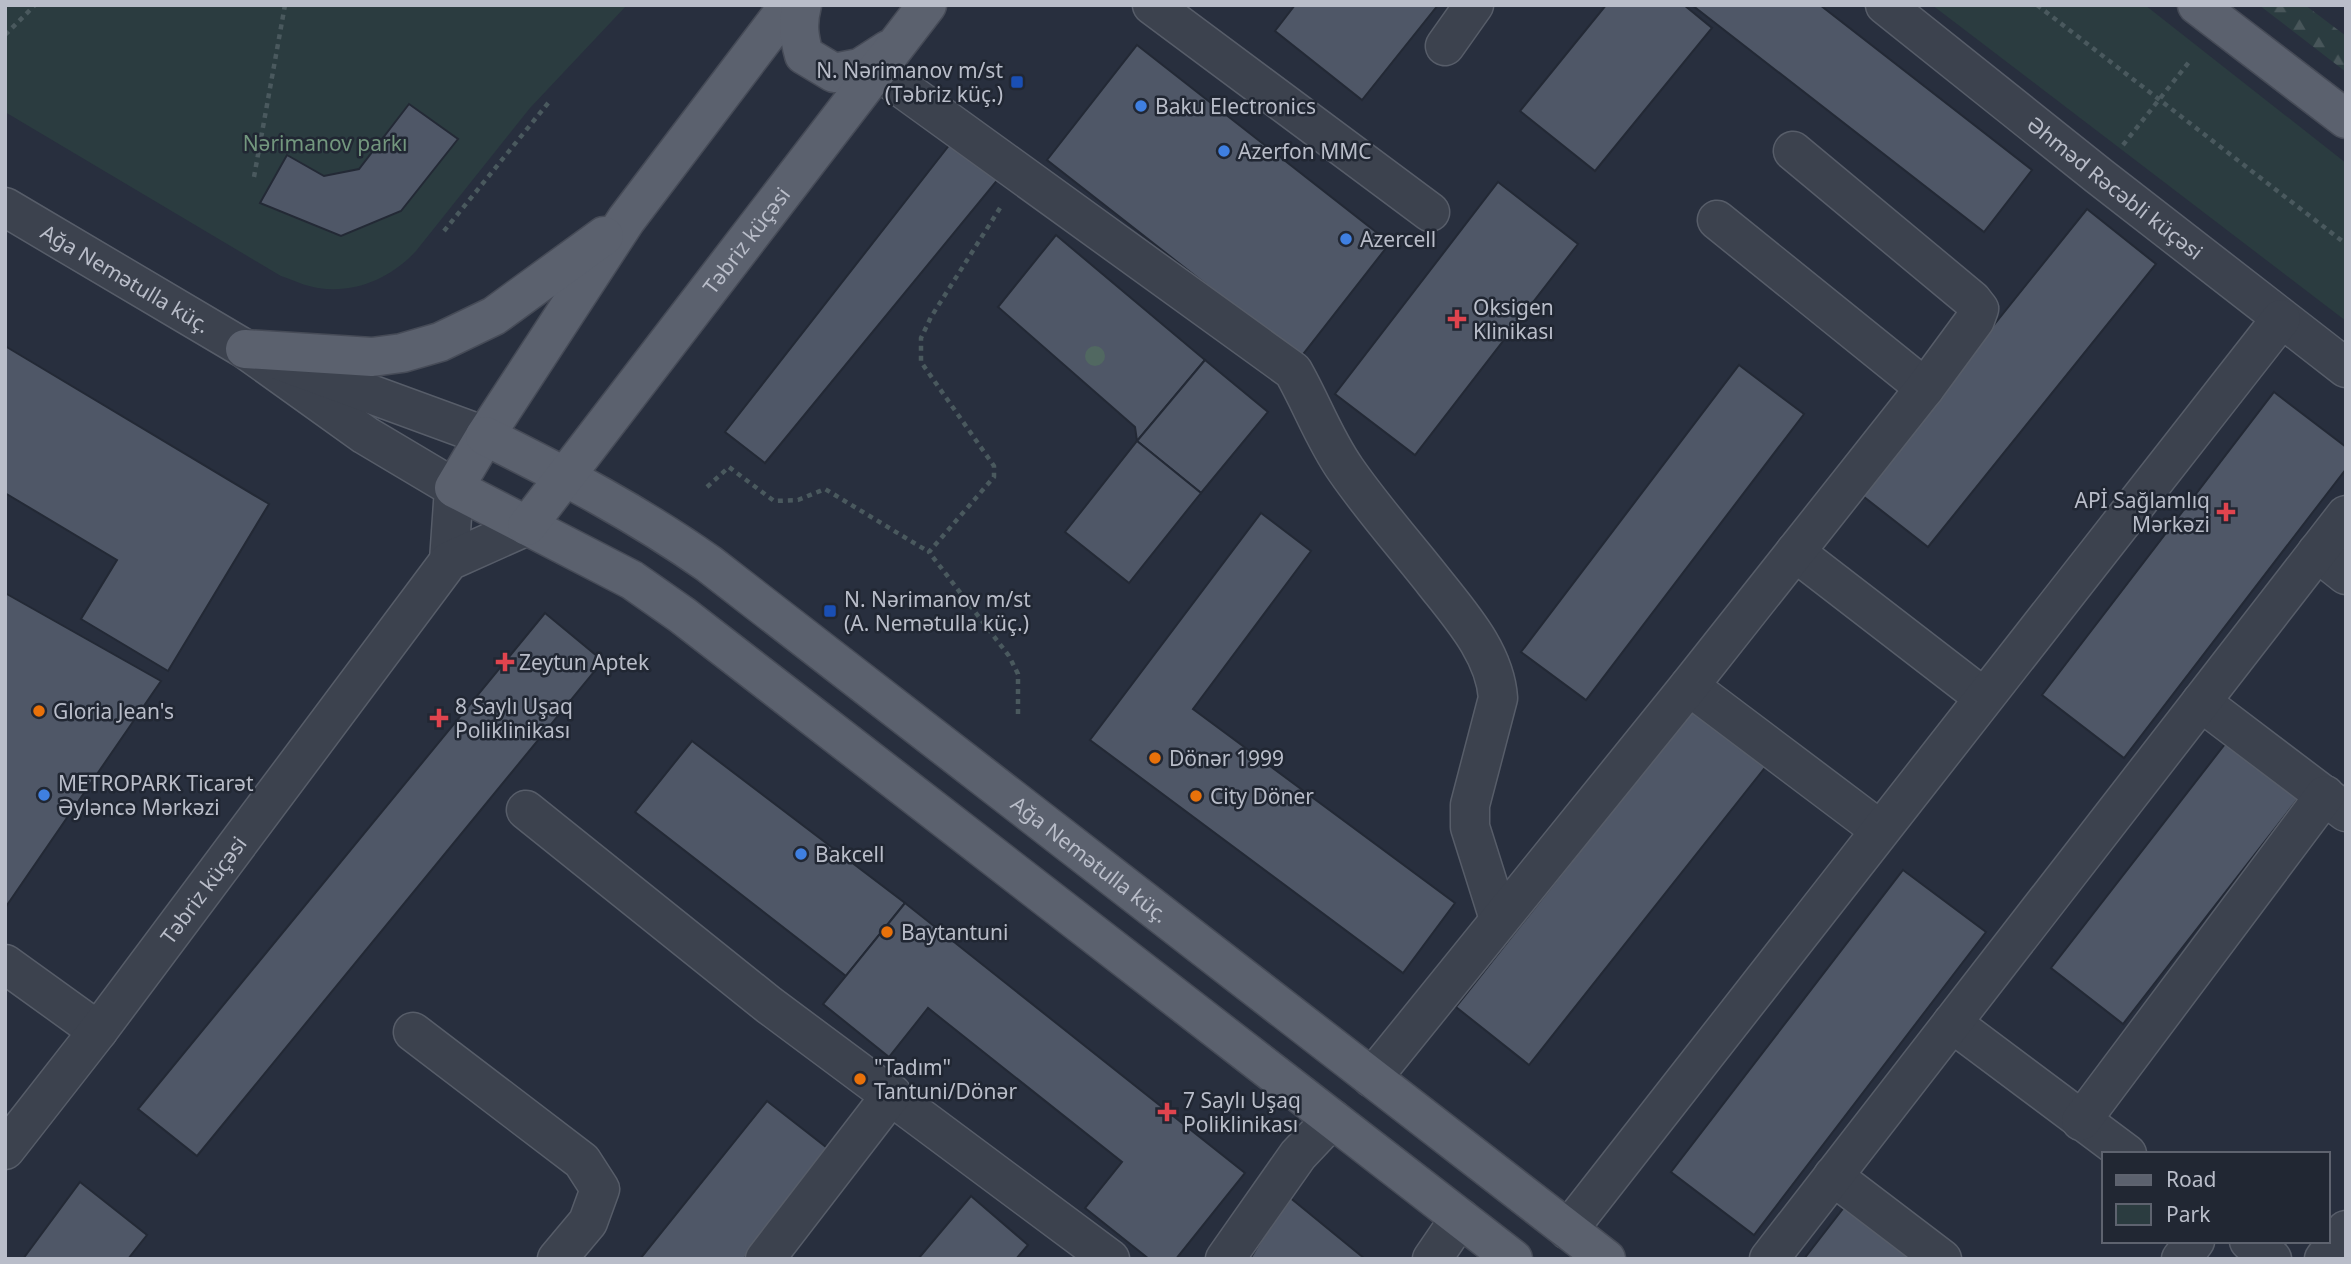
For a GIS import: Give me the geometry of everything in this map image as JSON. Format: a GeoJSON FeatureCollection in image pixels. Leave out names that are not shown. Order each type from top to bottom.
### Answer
{"type":"FeatureCollection","features":[{"type":"Feature","properties":{"kind":"main road"},"geometry":{"type":"LineString","coordinates":[[789,5],[626,220],[454,488],[632,580],[682,615],[1513,1259]]}},
{"type":"Feature","properties":{"kind":"main road"},"geometry":{"type":"LineString","coordinates":[[802,5],[797,21],[804,55],[834,73],[860,68],[887,57]]}},
{"type":"Feature","properties":{"kind":"main road","name":"Təbriz küçəsi"},"geometry":{"type":"LineString","coordinates":[[527,526],[927,5]]}},
{"type":"Feature","properties":{"kind":"main road"},"geometry":{"type":"LineString","coordinates":[[2197,5],[2346,119]]}},
{"type":"Feature","properties":{"kind":"main road"},"geometry":{"type":"LineString","coordinates":[[245,349],[372,357],[402,353],[440,342],[494,316],[626,220]]}},
{"type":"Feature","properties":{"kind":"main road","name":"Ağa Nemətulla küç."},"geometry":{"type":"LineString","coordinates":[[485,436],[565,475],[668,535],[709,564],[1606,1259]]}},
{"type":"Feature","properties":{"kind":"street"},"geometry":{"type":"LineString","coordinates":[[1152,5],[1430,212]]}},
{"type":"Feature","properties":{"kind":"street"},"geometry":{"type":"LineString","coordinates":[[1446,46],[1474,5]]}},
{"type":"Feature","properties":{"kind":"street","name":"Əhməd Rəcəbli küçəsi"},"geometry":{"type":"LineString","coordinates":[[1885,5],[2346,369]]}},
{"type":"Feature","properties":{"kind":"street"},"geometry":{"type":"LineString","coordinates":[[887,57],[1023,176],[1293,371],[1324,434],[1346,471],[1465,622],[1490,663],[1497,681],[1498,698],[1470,805],[1470,827],[1499,919]]}},
{"type":"Feature","properties":{"kind":"street"},"geometry":{"type":"LineString","coordinates":[[1372,1078],[1689,686],[1926,388],[1975,320],[1979,309],[1972,300],[1793,151]]}},
{"type":"Feature","properties":{"kind":"street","name":"Ağa Nemətulla küç."},"geometry":{"type":"LineString","coordinates":[[5,207],[245,349]]}},
{"type":"Feature","properties":{"kind":"street"},"geometry":{"type":"LineString","coordinates":[[1717,220],[1926,388]]}},
{"type":"Feature","properties":{"kind":"street"},"geometry":{"type":"LineString","coordinates":[[1568,1230],[2281,319]]}},
{"type":"Feature","properties":{"kind":"street"},"geometry":{"type":"LineString","coordinates":[[245,349],[485,436]]}},
{"type":"Feature","properties":{"kind":"street"},"geometry":{"type":"LineString","coordinates":[[245,349],[365,435],[454,488],[449,561],[527,526]]}},
{"type":"Feature","properties":{"kind":"street"},"geometry":{"type":"LineString","coordinates":[[1769,1259],[2201,702],[2332,563],[2346,515]]}},
{"type":"Feature","properties":{"kind":"street"},"geometry":{"type":"LineString","coordinates":[[1795,552],[1983,697]]}},
{"type":"Feature","properties":{"kind":"street","name":"Təbriz küçəsi"},"geometry":{"type":"LineString","coordinates":[[5,1150],[98,1031],[449,561]]}},
{"type":"Feature","properties":{"kind":"street"},"geometry":{"type":"LineString","coordinates":[[1689,686],[1880,830]]}},
{"type":"Feature","properties":{"kind":"street"},"geometry":{"type":"LineString","coordinates":[[2081,1121],[2335,803],[2201,702]]}},
{"type":"Feature","properties":{"kind":"street"},"geometry":{"type":"LineString","coordinates":[[526,810],[769,1005],[892,1094],[1110,1259]]}},
{"type":"Feature","properties":{"kind":"street"},"geometry":{"type":"LineString","coordinates":[[5,964],[98,1031]]}},
{"type":"Feature","properties":{"kind":"street"},"geometry":{"type":"LineString","coordinates":[[1952,1023],[2124,1152]]}},
{"type":"Feature","properties":{"kind":"street"},"geometry":{"type":"LineString","coordinates":[[412,1032],[582,1161],[600,1189],[588,1222],[557,1259]]}},
{"type":"Feature","properties":{"kind":"street"},"geometry":{"type":"LineString","coordinates":[[765,1259],[892,1094]]}},
{"type":"Feature","properties":{"kind":"street"},"geometry":{"type":"LineString","coordinates":[[1225,1259],[1298,1155],[1332,1119]]}},
{"type":"Feature","properties":{"kind":"street"},"geometry":{"type":"LineString","coordinates":[[1833,1176],[1942,1259]]}},
{"type":"Feature","properties":{"kind":"street"},"geometry":{"type":"LineString","coordinates":[[1432,1259],[1460,1218]]}},
{"type":"Feature","properties":{"kind":"street"},"geometry":{"type":"LineString","coordinates":[[2324,1259],[2346,1230]]}},
{"type":"Feature","properties":{"kind":"street"},"geometry":{"type":"LineString","coordinates":[[2181,1259],[2193,1243]]}},
{"type":"Feature","properties":{"kind":"street"},"geometry":{"type":"LineString","coordinates":[[2252,1243],[2272,1259]]}},
{"type":"Feature","properties":{"kind":"path"},"geometry":{"type":"LineString","coordinates":[[5,35],[35,5]]}},
{"type":"Feature","properties":{"kind":"path"},"geometry":{"type":"LineString","coordinates":[[254,177],[285,5]]}},
{"type":"Feature","properties":{"kind":"path"},"geometry":{"type":"LineString","coordinates":[[2037,5],[2346,244]]}},
{"type":"Feature","properties":{"kind":"path"},"geometry":{"type":"LineString","coordinates":[[2123,146],[2189,62]]}},
{"type":"Feature","properties":{"kind":"path"},"geometry":{"type":"LineString","coordinates":[[444,231],[549,102]]}},
{"type":"Feature","properties":{"kind":"path"},"geometry":{"type":"LineString","coordinates":[[929,552],[993,477],[994,466],[921,362],[921,338],[931,317],[1023,176]]}},
{"type":"Feature","properties":{"kind":"path"},"geometry":{"type":"LineString","coordinates":[[707,487],[729,467],[774,501],[798,500],[825,489],[929,552],[1009,656],[1018,674],[1018,716]]}},
{"type":"Feature","properties":{"kind":"green space","name":"Nərimanov parkı"},"geometry":{"type":"Polygon","coordinates":[[[5,5],[627,5],[530,108],[406,261],[372,282],[345,289],[332,289],[308,286],[281,276],[5,112],[5,5]]]}},
{"type":"Feature","properties":{"kind":"green space"},"geometry":{"type":"Polygon","coordinates":[[[1932,5],[2145,5],[2346,163],[2346,321],[1932,5]]]}},
{"type":"Feature","properties":{"kind":"green space"},"geometry":{"type":"Polygon","coordinates":[[[2259,5],[2305,5],[2346,36],[2346,72],[2259,5]]]}},
{"type":"Feature","properties":{"kind":"building"},"geometry":{"type":"Polygon","coordinates":[[[1295,5],[1438,5],[1362,100],[1275,31],[1295,5]]]}},
{"type":"Feature","properties":{"kind":"building"},"geometry":{"type":"Polygon","coordinates":[[[1606,5],[1684,5],[1712,28],[1595,171],[1520,111],[1606,5]]]}},
{"type":"Feature","properties":{"kind":"building"},"geometry":{"type":"Polygon","coordinates":[[[1692,5],[1820,5],[2032,170],[1984,232],[1692,5]]]}},
{"type":"Feature","properties":{"kind":"building"},"geometry":{"type":"Polygon","coordinates":[[[1137,45],[1390,243],[1300,358],[1047,160],[1137,45]]]}},
{"type":"Feature","properties":{"kind":"building"},"geometry":{"type":"Polygon","coordinates":[[[409,104],[458,139],[401,211],[341,236],[260,203],[287,155],[324,176],[359,169],[409,104]]]}},
{"type":"Feature","properties":{"kind":"building"},"geometry":{"type":"Polygon","coordinates":[[[954,139],[1004,172],[765,463],[725,432],[954,139]]]}},
{"type":"Feature","properties":{"kind":"building","name":"Oksigen Klinikası"},"geometry":{"type":"Polygon","coordinates":[[[1498,182],[1578,244],[1415,455],[1335,394],[1498,182]]]}},
{"type":"Feature","properties":{"kind":"building"},"geometry":{"type":"Polygon","coordinates":[[[2087,209],[2156,264],[1928,547],[1859,493],[2087,209]]]}},
{"type":"Feature","properties":{"kind":"building"},"geometry":{"type":"Polygon","coordinates":[[[1056,235],[1205,360],[1137,441],[1135,427],[998,307],[1056,235]]]}},
{"type":"Feature","properties":{"kind":"building"},"geometry":{"type":"Polygon","coordinates":[[[5,346],[269,504],[168,671],[81,619],[117,560],[5,493],[5,346]]]}},
{"type":"Feature","properties":{"kind":"building"},"geometry":{"type":"Polygon","coordinates":[[[1205,360],[1268,412],[1201,493],[1137,441],[1205,360]]]}},
{"type":"Feature","properties":{"kind":"building"},"geometry":{"type":"Polygon","coordinates":[[[1739,365],[1804,414],[1586,700],[1521,652],[1739,365]]]}},
{"type":"Feature","properties":{"kind":"building"},"geometry":{"type":"Polygon","coordinates":[[[2274,392],[2346,447],[2346,469],[2124,758],[2042,695],[2274,392]]]}},
{"type":"Feature","properties":{"kind":"building"},"geometry":{"type":"Polygon","coordinates":[[[1137,441],[1201,493],[1129,583],[1065,532],[1137,441]]]}},
{"type":"Feature","properties":{"kind":"building"},"geometry":{"type":"Polygon","coordinates":[[[1261,513],[1311,551],[1193,709],[1455,903],[1403,973],[1090,740],[1261,513]]]}},
{"type":"Feature","properties":{"kind":"building","name":"METROPARK Ticarət Əyləncə Mərkəzi"},"geometry":{"type":"Polygon","coordinates":[[[5,593],[161,681],[5,908],[5,593]]]}},
{"type":"Feature","properties":{"kind":"building"},"geometry":{"type":"Polygon","coordinates":[[[545,613],[603,661],[197,1156],[138,1109],[545,613]]]}},
{"type":"Feature","properties":{"kind":"building"},"geometry":{"type":"Polygon","coordinates":[[[1694,707],[1767,765],[1529,1065],[1456,1007],[1694,707]]]}},
{"type":"Feature","properties":{"kind":"building"},"geometry":{"type":"Polygon","coordinates":[[[2232,735],[2304,791],[2123,1024],[2051,968],[2232,735]]]}},
{"type":"Feature","properties":{"kind":"building"},"geometry":{"type":"Polygon","coordinates":[[[692,741],[905,903],[846,976],[635,812],[692,741]]]}},
{"type":"Feature","properties":{"kind":"building"},"geometry":{"type":"Polygon","coordinates":[[[1903,870],[1986,932],[1754,1235],[1671,1172],[1903,870]]]}},
{"type":"Feature","properties":{"kind":"building"},"geometry":{"type":"Polygon","coordinates":[[[905,903],[1245,1173],[1176,1259],[1149,1259],[1085,1208],[1122,1162],[928,1008],[889,1057],[823,1004],[905,903]]]}},
{"type":"Feature","properties":{"kind":"building"},"geometry":{"type":"Polygon","coordinates":[[[767,1101],[831,1151],[744,1259],[640,1259],[767,1101]]]}},
{"type":"Feature","properties":{"kind":"building"},"geometry":{"type":"Polygon","coordinates":[[[80,1182],[147,1235],[128,1259],[23,1259],[80,1182]]]}},
{"type":"Feature","properties":{"kind":"building"},"geometry":{"type":"Polygon","coordinates":[[[971,1196],[1028,1245],[1016,1259],[918,1259],[971,1196]]]}},
{"type":"Feature","properties":{"kind":"building"},"geometry":{"type":"Polygon","coordinates":[[[1288,1196],[1365,1259],[1250,1259],[1288,1196]]]}},
{"type":"Feature","properties":{"kind":"building"},"geometry":{"type":"Polygon","coordinates":[[[1852,1197],[1933,1259],[1804,1259],[1852,1197]]]}},
{"type":"Feature","properties":{"kind":"place","name":"N. Nərimanov m/st (Təbriz küç.)"},"geometry":{"type":"Point","coordinates":[1017,82]}},
{"type":"Feature","properties":{"kind":"place","name":"Baku Electronics"},"geometry":{"type":"Point","coordinates":[1141,106]}},
{"type":"Feature","properties":{"kind":"place","name":"Azerfon MMC"},"geometry":{"type":"Point","coordinates":[1224,151]}},
{"type":"Feature","properties":{"kind":"place","name":"Azercell"},"geometry":{"type":"Point","coordinates":[1346,239]}},
{"type":"Feature","properties":{"kind":"place","name":"Oksigen Klinikası"},"geometry":{"type":"Point","coordinates":[1457,319]}},
{"type":"Feature","properties":{"kind":"place","name":"APİ Sağlamlıq Mərkəzi"},"geometry":{"type":"Point","coordinates":[2226,512]}},
{"type":"Feature","properties":{"kind":"place","name":"N. Nərimanov m/st (A. Nemətulla küç.)"},"geometry":{"type":"Point","coordinates":[830,611]}},
{"type":"Feature","properties":{"kind":"place","name":"Zeytun Aptek"},"geometry":{"type":"Point","coordinates":[505,662]}},
{"type":"Feature","properties":{"kind":"place","name":"Gloria Jean's"},"geometry":{"type":"Point","coordinates":[39,711]}},
{"type":"Feature","properties":{"kind":"place","name":"8 Saylı Uşaq Poliklinikası"},"geometry":{"type":"Point","coordinates":[439,718]}},
{"type":"Feature","properties":{"kind":"place","name":"Dönər 1999"},"geometry":{"type":"Point","coordinates":[1155,758]}},
{"type":"Feature","properties":{"kind":"place","name":"METROPARK Ticarət Əyləncə Mərkəzi"},"geometry":{"type":"Point","coordinates":[44,795]}},
{"type":"Feature","properties":{"kind":"place","name":"City Döner"},"geometry":{"type":"Point","coordinates":[1196,796]}},
{"type":"Feature","properties":{"kind":"place","name":"Bakcell"},"geometry":{"type":"Point","coordinates":[801,854]}},
{"type":"Feature","properties":{"kind":"place","name":"Baytantuni"},"geometry":{"type":"Point","coordinates":[887,932]}},
{"type":"Feature","properties":{"kind":"place","name":"\"Tadım\" Tantuni/Dönər"},"geometry":{"type":"Point","coordinates":[860,1079]}},
{"type":"Feature","properties":{"kind":"place","name":"7 Saylı Uşaq Poliklinikası"},"geometry":{"type":"Point","coordinates":[1167,1112]}}]}
